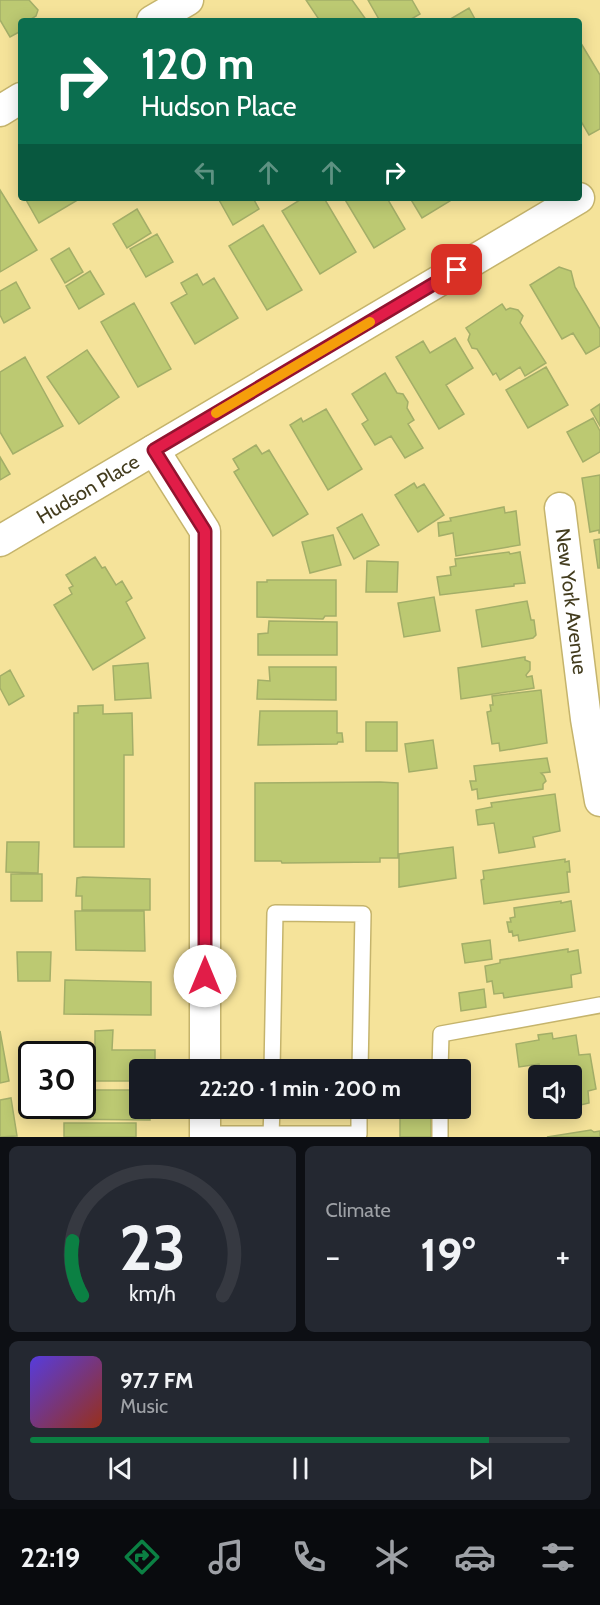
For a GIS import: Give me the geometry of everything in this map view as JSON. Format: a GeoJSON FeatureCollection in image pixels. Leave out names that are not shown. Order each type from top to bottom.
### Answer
{"type":"FeatureCollection","features":[{"type":"Feature","properties":{"kind":"street"},"geometry":{"type":"LineString","coordinates":[[157,18],[188,0]]}},
{"type":"Feature","properties":{"kind":"street"},"geometry":{"type":"LineString","coordinates":[[0,111],[18,100]]}},
{"type":"Feature","properties":{"kind":"street","name":"Hudson Place"},"geometry":{"type":"LineString","coordinates":[[582,196],[600,185]]}},
{"type":"Feature","properties":{"kind":"street","name":"Hudson Place"},"geometry":{"type":"LineString","coordinates":[[0,542],[574,201]]}},
{"type":"Feature","properties":{"kind":"street"},"geometry":{"type":"LineString","coordinates":[[154,450],[205,531],[205,1059]]}},
{"type":"Feature","properties":{"kind":"street","name":"New York Avenue"},"geometry":{"type":"LineString","coordinates":[[560,508],[593,718],[600,801]]}},
{"type":"Feature","properties":{"kind":"lane"},"geometry":{"type":"LineString","coordinates":[[272,1059],[275,913],[363,914],[360,1059]]}},
{"type":"Feature","properties":{"kind":"lane"},"geometry":{"type":"LineString","coordinates":[[440,1059],[441,1034],[600,1005]]}},
{"type":"Feature","properties":{"kind":"lane"},"geometry":{"type":"LineString","coordinates":[[271,1134],[272,1119]]}},
{"type":"Feature","properties":{"kind":"lane"},"geometry":{"type":"LineString","coordinates":[[205,1126],[271,1134],[359,1134],[359,1119]]}},
{"type":"Feature","properties":{"kind":"lane"},"geometry":{"type":"LineString","coordinates":[[440,1119],[440,1137]]}},
{"type":"Feature","properties":{"kind":"building"},"geometry":{"type":"Polygon","coordinates":[[[0,0],[29,0],[38,10],[33,18],[18,18],[18,33],[10,37],[0,20],[0,0]]]}},
{"type":"Feature","properties":{"kind":"building"},"geometry":{"type":"Polygon","coordinates":[[[306,0],[352,0],[365,18],[318,18],[306,0]]]}},
{"type":"Feature","properties":{"kind":"building"},"geometry":{"type":"Polygon","coordinates":[[[368,0],[412,0],[420,14],[413,18],[378,18],[368,0]]]}},
{"type":"Feature","properties":{"kind":"building"},"geometry":{"type":"Polygon","coordinates":[[[469,8],[474,18],[452,18],[469,8]]]}},
{"type":"Feature","properties":{"kind":"building"},"geometry":{"type":"Polygon","coordinates":[[[582,45],[600,75],[600,129],[589,135],[582,123],[582,45]]]}},
{"type":"Feature","properties":{"kind":"building"},"geometry":{"type":"Polygon","coordinates":[[[0,190],[37,250],[0,272],[0,190]]]}},
{"type":"Feature","properties":{"kind":"building"},"geometry":{"type":"Polygon","coordinates":[[[27,201],[76,201],[39,223],[27,201]]]}},
{"type":"Feature","properties":{"kind":"building"},"geometry":{"type":"Polygon","coordinates":[[[220,201],[255,201],[259,209],[233,225],[220,201]]]}},
{"type":"Feature","properties":{"kind":"building"},"geometry":{"type":"Polygon","coordinates":[[[298,201],[326,201],[356,252],[320,274],[282,211],[298,201]]]}},
{"type":"Feature","properties":{"kind":"building"},"geometry":{"type":"Polygon","coordinates":[[[346,201],[389,201],[405,229],[374,248],[346,201]]]}},
{"type":"Feature","properties":{"kind":"building"},"geometry":{"type":"Polygon","coordinates":[[[412,201],[450,201],[422,218],[412,201]]]}},
{"type":"Feature","properties":{"kind":"building"},"geometry":{"type":"Polygon","coordinates":[[[137,209],[151,233],[127,248],[113,224],[137,209]]]}},
{"type":"Feature","properties":{"kind":"building"},"geometry":{"type":"Polygon","coordinates":[[[263,225],[302,290],[267,310],[229,246],[263,225]]]}},
{"type":"Feature","properties":{"kind":"building"},"geometry":{"type":"Polygon","coordinates":[[[157,234],[173,262],[146,277],[130,249],[157,234]]]}},
{"type":"Feature","properties":{"kind":"building"},"geometry":{"type":"Polygon","coordinates":[[[69,248],[83,272],[65,283],[51,259],[69,248]]]}},
{"type":"Feature","properties":{"kind":"building"},"geometry":{"type":"Polygon","coordinates":[[[559,267],[571,271],[575,287],[600,329],[600,346],[586,354],[573,333],[562,339],[530,285],[559,267]]]}},
{"type":"Feature","properties":{"kind":"building"},"geometry":{"type":"Polygon","coordinates":[[[90,271],[104,294],[79,309],[66,286],[90,271]]]}},
{"type":"Feature","properties":{"kind":"building"},"geometry":{"type":"Polygon","coordinates":[[[197,274],[203,285],[214,278],[238,318],[195,344],[171,303],[187,294],[181,283],[197,274]]]}},
{"type":"Feature","properties":{"kind":"building"},"geometry":{"type":"Polygon","coordinates":[[[16,282],[30,308],[4,323],[0,315],[0,291],[16,282]]]}},
{"type":"Feature","properties":{"kind":"building"},"geometry":{"type":"Polygon","coordinates":[[[134,303],[171,369],[138,387],[101,322],[134,303]]]}},
{"type":"Feature","properties":{"kind":"building"},"geometry":{"type":"Polygon","coordinates":[[[502,304],[506,310],[510,308],[518,310],[523,316],[520,323],[546,363],[525,376],[520,367],[500,380],[496,373],[493,375],[477,349],[472,348],[468,340],[470,334],[466,328],[502,304]]]}},
{"type":"Feature","properties":{"kind":"building"},"geometry":{"type":"Polygon","coordinates":[[[455,338],[473,368],[446,385],[464,414],[439,429],[396,357],[423,341],[430,353],[455,338]]]}},
{"type":"Feature","properties":{"kind":"building"},"geometry":{"type":"Polygon","coordinates":[[[87,350],[119,397],[79,424],[47,377],[87,350]]]}},
{"type":"Feature","properties":{"kind":"building"},"geometry":{"type":"Polygon","coordinates":[[[25,357],[63,426],[13,454],[0,432],[0,372],[25,357]]]}},
{"type":"Feature","properties":{"kind":"building"},"geometry":{"type":"Polygon","coordinates":[[[546,367],[568,405],[528,428],[506,390],[546,367]]]}},
{"type":"Feature","properties":{"kind":"building"},"geometry":{"type":"Polygon","coordinates":[[[385,373],[397,393],[403,394],[408,402],[407,408],[414,420],[408,424],[423,448],[405,458],[391,436],[375,445],[362,424],[368,420],[352,394],[385,373]]]}},
{"type":"Feature","properties":{"kind":"building"},"geometry":{"type":"Polygon","coordinates":[[[600,404],[600,426],[591,410],[600,404]]]}},
{"type":"Feature","properties":{"kind":"building"},"geometry":{"type":"Polygon","coordinates":[[[326,409],[362,469],[328,490],[290,425],[301,418],[303,422],[326,409]]]}},
{"type":"Feature","properties":{"kind":"building"},"geometry":{"type":"Polygon","coordinates":[[[593,418],[600,431],[600,452],[583,462],[567,432],[593,418]]]}},
{"type":"Feature","properties":{"kind":"building"},"geometry":{"type":"Polygon","coordinates":[[[256,445],[262,454],[269,450],[308,514],[273,536],[234,472],[239,469],[233,459],[256,445]]]}},
{"type":"Feature","properties":{"kind":"building"},"geometry":{"type":"Polygon","coordinates":[[[0,457],[10,474],[0,480],[0,457]]]}},
{"type":"Feature","properties":{"kind":"building"},"geometry":{"type":"Polygon","coordinates":[[[600,475],[599,533],[599,530],[590,532],[582,478],[600,475]]]}},
{"type":"Feature","properties":{"kind":"building"},"geometry":{"type":"Polygon","coordinates":[[[414,483],[417,488],[424,484],[444,515],[418,532],[395,495],[414,483]]]}},
{"type":"Feature","properties":{"kind":"building"},"geometry":{"type":"Polygon","coordinates":[[[504,507],[505,513],[516,511],[520,545],[456,556],[453,533],[439,536],[438,523],[451,521],[450,518],[504,507]]]}},
{"type":"Feature","properties":{"kind":"building"},"geometry":{"type":"Polygon","coordinates":[[[362,514],[379,545],[354,559],[337,528],[362,514]]]}},
{"type":"Feature","properties":{"kind":"building"},"geometry":{"type":"Polygon","coordinates":[[[333,535],[341,565],[310,573],[302,542],[333,535]]]}},
{"type":"Feature","properties":{"kind":"building"},"geometry":{"type":"Polygon","coordinates":[[[600,539],[600,568],[598,568],[594,540],[600,539]]]}},
{"type":"Feature","properties":{"kind":"building"},"geometry":{"type":"Polygon","coordinates":[[[509,552],[510,554],[520,552],[525,583],[440,595],[437,577],[451,575],[450,567],[456,566],[455,559],[509,552]]]}},
{"type":"Feature","properties":{"kind":"building"},"geometry":{"type":"Polygon","coordinates":[[[95,557],[102,568],[105,567],[116,585],[122,581],[132,598],[126,602],[145,638],[93,670],[54,605],[72,594],[69,588],[73,586],[66,575],[95,557]]]}},
{"type":"Feature","properties":{"kind":"building"},"geometry":{"type":"Polygon","coordinates":[[[367,561],[398,562],[397,592],[366,592],[367,561]]]}},
{"type":"Feature","properties":{"kind":"building"},"geometry":{"type":"Polygon","coordinates":[[[267,580],[336,580],[336,616],[325,616],[323,619],[257,617],[257,582],[267,582],[267,580]]]}},
{"type":"Feature","properties":{"kind":"building"},"geometry":{"type":"Polygon","coordinates":[[[434,597],[440,631],[404,637],[398,603],[434,597]]]}},
{"type":"Feature","properties":{"kind":"building"},"geometry":{"type":"Polygon","coordinates":[[[527,601],[531,620],[534,620],[536,635],[533,638],[482,647],[476,610],[527,601]]]}},
{"type":"Feature","properties":{"kind":"building"},"geometry":{"type":"Polygon","coordinates":[[[269,621],[337,622],[337,655],[258,655],[258,634],[268,633],[269,621]]]}},
{"type":"Feature","properties":{"kind":"building"},"geometry":{"type":"Polygon","coordinates":[[[525,657],[525,660],[530,662],[530,670],[526,675],[527,677],[532,676],[534,688],[461,699],[458,668],[525,657]]]}},
{"type":"Feature","properties":{"kind":"building"},"geometry":{"type":"Polygon","coordinates":[[[148,663],[151,698],[115,700],[113,666],[148,663]]]}},
{"type":"Feature","properties":{"kind":"building"},"geometry":{"type":"Polygon","coordinates":[[[269,667],[336,667],[336,700],[257,699],[258,680],[270,681],[269,667]]]}},
{"type":"Feature","properties":{"kind":"building"},"geometry":{"type":"Polygon","coordinates":[[[10,670],[24,696],[9,705],[0,688],[0,676],[10,670]]]}},
{"type":"Feature","properties":{"kind":"building"},"geometry":{"type":"Polygon","coordinates":[[[541,690],[547,743],[500,751],[499,743],[492,744],[487,712],[491,711],[490,705],[493,705],[492,696],[541,690]]]}},
{"type":"Feature","properties":{"kind":"building"},"geometry":{"type":"Polygon","coordinates":[[[103,705],[103,714],[132,713],[133,755],[124,755],[124,847],[74,847],[74,713],[78,713],[78,706],[103,705]]]}},
{"type":"Feature","properties":{"kind":"building"},"geometry":{"type":"Polygon","coordinates":[[[260,711],[337,711],[337,733],[342,733],[343,742],[258,745],[260,711]]]}},
{"type":"Feature","properties":{"kind":"building"},"geometry":{"type":"Polygon","coordinates":[[[366,722],[397,722],[397,751],[366,751],[366,722]]]}},
{"type":"Feature","properties":{"kind":"building"},"geometry":{"type":"Polygon","coordinates":[[[433,740],[437,768],[409,772],[405,744],[433,740]]]}},
{"type":"Feature","properties":{"kind":"building"},"geometry":{"type":"Polygon","coordinates":[[[547,758],[550,772],[541,773],[546,781],[543,789],[478,799],[477,789],[472,790],[470,781],[476,781],[474,766],[547,758]]]}},
{"type":"Feature","properties":{"kind":"building"},"geometry":{"type":"Polygon","coordinates":[[[255,783],[398,783],[398,858],[380,858],[380,862],[255,861],[255,783]]]}},
{"type":"Feature","properties":{"kind":"building"},"geometry":{"type":"Polygon","coordinates":[[[555,794],[560,831],[533,837],[535,847],[499,853],[494,823],[478,825],[476,810],[492,807],[491,803],[555,794]]]}},
{"type":"Feature","properties":{"kind":"building"},"geometry":{"type":"Polygon","coordinates":[[[7,842],[39,842],[38,873],[6,872],[7,842]]]}},
{"type":"Feature","properties":{"kind":"building"},"geometry":{"type":"Polygon","coordinates":[[[453,847],[456,878],[399,887],[399,854],[453,847]]]}},
{"type":"Feature","properties":{"kind":"building"},"geometry":{"type":"Polygon","coordinates":[[[565,859],[565,862],[569,861],[570,872],[567,872],[569,892],[484,904],[481,880],[484,879],[483,871],[565,859]]]}},
{"type":"Feature","properties":{"kind":"building"},"geometry":{"type":"Polygon","coordinates":[[[11,874],[42,874],[42,901],[11,901],[11,874]]]}},
{"type":"Feature","properties":{"kind":"building"},"geometry":{"type":"Polygon","coordinates":[[[77,878],[150,879],[150,910],[82,910],[82,896],[76,896],[77,878]]]}},
{"type":"Feature","properties":{"kind":"building"},"geometry":{"type":"Polygon","coordinates":[[[561,901],[561,903],[571,901],[575,931],[519,941],[518,935],[513,936],[512,931],[509,932],[507,922],[511,922],[510,918],[515,917],[514,908],[561,901]]]}},
{"type":"Feature","properties":{"kind":"building"},"geometry":{"type":"Polygon","coordinates":[[[75,911],[144,911],[145,951],[76,950],[75,911]]]}},
{"type":"Feature","properties":{"kind":"building"},"geometry":{"type":"Polygon","coordinates":[[[490,940],[492,959],[465,963],[462,944],[490,940]]]}},
{"type":"Feature","properties":{"kind":"building"},"geometry":{"type":"Polygon","coordinates":[[[568,949],[568,952],[578,950],[581,973],[571,975],[572,987],[504,998],[503,993],[494,994],[492,981],[487,982],[485,966],[500,963],[500,960],[568,949]]]}},
{"type":"Feature","properties":{"kind":"building"},"geometry":{"type":"Polygon","coordinates":[[[17,952],[51,952],[50,981],[18,981],[17,952]]]}},
{"type":"Feature","properties":{"kind":"building"},"geometry":{"type":"Polygon","coordinates":[[[65,980],[151,982],[151,1015],[64,1014],[65,980]]]}},
{"type":"Feature","properties":{"kind":"building"},"geometry":{"type":"Polygon","coordinates":[[[484,989],[486,1007],[461,1011],[459,993],[484,989]]]}},
{"type":"Feature","properties":{"kind":"building"},"geometry":{"type":"Polygon","coordinates":[[[113,1030],[112,1050],[155,1050],[155,1059],[129,1059],[129,1081],[96,1081],[95,1031],[113,1030]]]}},
{"type":"Feature","properties":{"kind":"building"},"geometry":{"type":"Polygon","coordinates":[[[0,1031],[9,1081],[0,1083],[0,1031]]]}},
{"type":"Feature","properties":{"kind":"building"},"geometry":{"type":"Polygon","coordinates":[[[552,1033],[553,1039],[576,1035],[579,1055],[590,1054],[596,1089],[588,1091],[589,1103],[582,1105],[582,1065],[539,1064],[519,1067],[516,1044],[539,1040],[538,1035],[552,1033]]]}},
{"type":"Feature","properties":{"kind":"building"},"geometry":{"type":"Polygon","coordinates":[[[96,1090],[129,1090],[129,1119],[150,1120],[51,1119],[96,1119],[96,1090]]]}},
{"type":"Feature","properties":{"kind":"building"},"geometry":{"type":"Polygon","coordinates":[[[11,1098],[17,1136],[0,1137],[0,1100],[11,1098]]]}},
{"type":"Feature","properties":{"kind":"building"},"geometry":{"type":"Polygon","coordinates":[[[400,1119],[431,1119],[431,1137],[400,1137],[400,1119]]]}},
{"type":"Feature","properties":{"kind":"building"},"geometry":{"type":"Polygon","coordinates":[[[64,1123],[136,1123],[136,1137],[64,1137],[64,1123]]]}},
{"type":"Feature","properties":{"kind":"building"},"geometry":{"type":"Polygon","coordinates":[[[591,1130],[600,1131],[600,1137],[547,1137],[591,1130]]]}},
{"type":"Feature","properties":{"kind":"slow traffic"},"geometry":{"type":"LineString","coordinates":[[216,413],[370,322]]}},
{"type":"Feature","properties":{"kind":"route"},"geometry":{"type":"LineString","coordinates":[[205,976],[205,531],[154,450],[457,270]]}}]}
